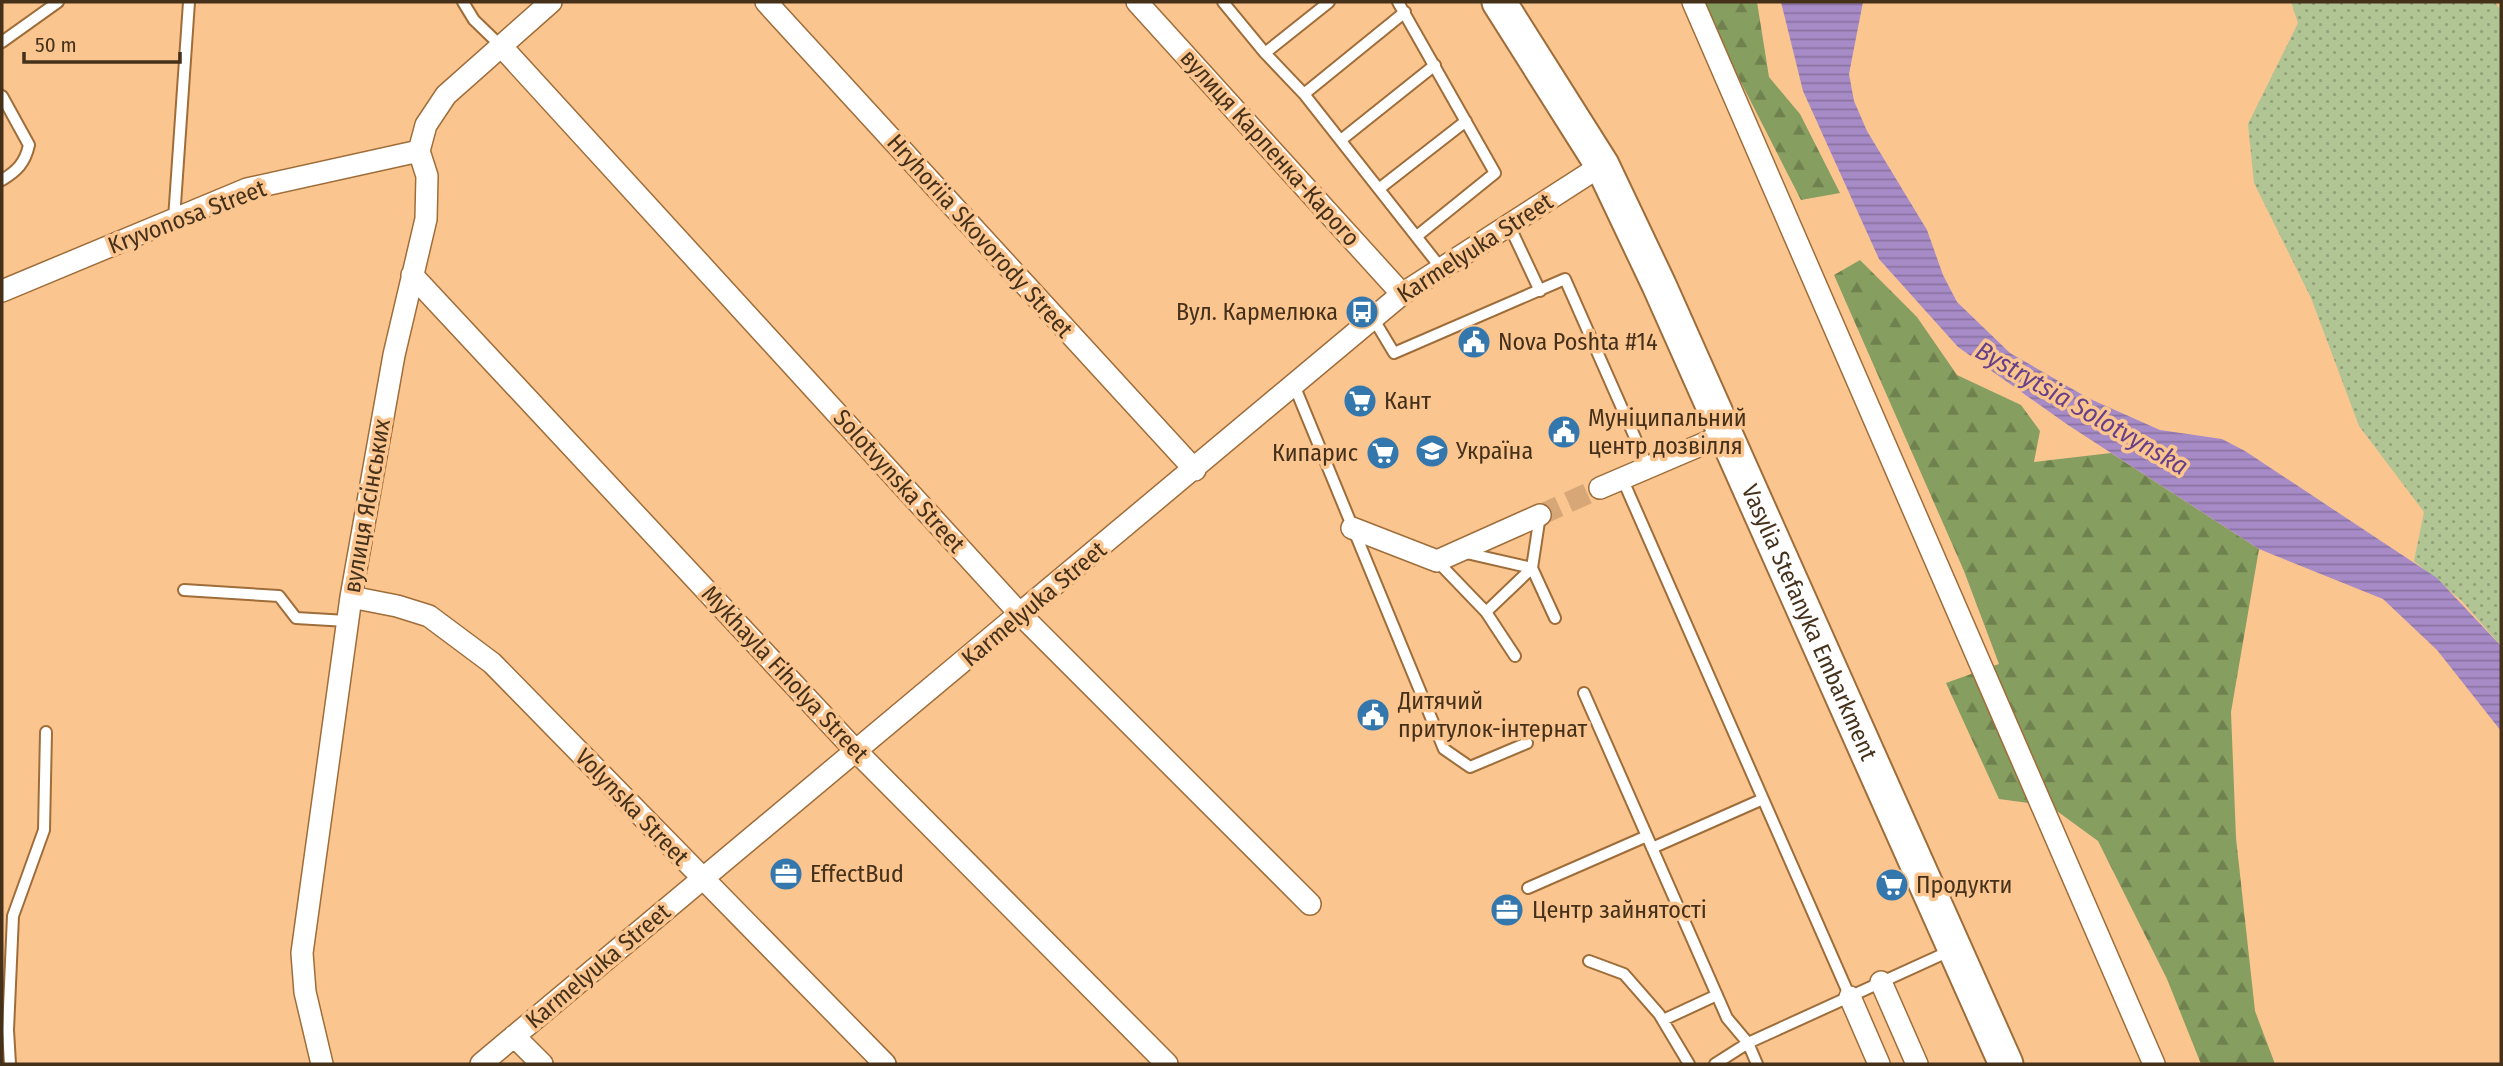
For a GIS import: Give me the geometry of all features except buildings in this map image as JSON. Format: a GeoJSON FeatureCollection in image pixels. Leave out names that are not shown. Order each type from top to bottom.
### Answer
{"type":"FeatureCollection","features":[{"type":"Feature","properties":{"kind":"main road","name":"Vasylia Stefanyka Embarkment"},"geometry":{"type":"LineString","coordinates":[[1499,2],[1602,165],[2006,1064]]}},
{"type":"Feature","properties":{"kind":"street"},"geometry":{"type":"LineString","coordinates":[[419,151],[426,125],[446,95],[551,2]]}},
{"type":"Feature","properties":{"kind":"street","name":"Hryhoriia Skovorody Street"},"geometry":{"type":"LineString","coordinates":[[766,2],[1195,470]]}},
{"type":"Feature","properties":{"kind":"street","name":"вулиця Карпенка-Карого"},"geometry":{"type":"LineString","coordinates":[[1137,2],[1402,294]]}},
{"type":"Feature","properties":{"kind":"street"},"geometry":{"type":"LineString","coordinates":[[1693,2],[2154,1064]]}},
{"type":"Feature","properties":{"kind":"street","name":"Solotvynska Street"},"geometry":{"type":"LineString","coordinates":[[502,47],[1021,615],[1310,904]]}},
{"type":"Feature","properties":{"kind":"street","name":"Kryvonosa Street"},"geometry":{"type":"LineString","coordinates":[[2,291],[247,189],[419,151]]}},
{"type":"Feature","properties":{"kind":"street","name":"вулиця Ясінських"},"geometry":{"type":"LineString","coordinates":[[322,1064],[305,992],[302,953],[351,597],[394,355],[426,219],[427,176],[419,151]]}},
{"type":"Feature","properties":{"kind":"street","name":"Karmelyuka Street"},"geometry":{"type":"LineString","coordinates":[[481,1064],[855,750],[1195,470],[1402,294],[1602,165]]}},
{"type":"Feature","properties":{"kind":"street","name":"Mykhayla Fiholya Street"},"geometry":{"type":"LineString","coordinates":[[412,275],[855,750],[1167,1064]]}},
{"type":"Feature","properties":{"kind":"street"},"geometry":{"type":"LineString","coordinates":[[1600,488],[1724,435]]}},
{"type":"Feature","properties":{"kind":"street"},"geometry":{"type":"LineString","coordinates":[[1352,528],[1437,561],[1540,515]]}},
{"type":"Feature","properties":{"kind":"street","name":"Volynska Street"},"geometry":{"type":"LineString","coordinates":[[351,597],[397,606],[429,616],[492,663],[884,1064]]}},
{"type":"Feature","properties":{"kind":"street"},"geometry":{"type":"LineString","coordinates":[[1881,982],[1917,1064]]}},
{"type":"Feature","properties":{"kind":"street"},"geometry":{"type":"LineString","coordinates":[[1850,997],[1879,1064]]}},
{"type":"Feature","properties":{"kind":"street"},"geometry":{"type":"LineString","coordinates":[[514,1036],[542,1064]]}},
{"type":"Feature","properties":{"kind":"lane"},"geometry":{"type":"LineString","coordinates":[[2,42],[58,2]]}},
{"type":"Feature","properties":{"kind":"lane"},"geometry":{"type":"LineString","coordinates":[[174,219],[189,2]]}},
{"type":"Feature","properties":{"kind":"lane"},"geometry":{"type":"LineString","coordinates":[[463,2],[474,20],[502,47]]}},
{"type":"Feature","properties":{"kind":"lane"},"geometry":{"type":"LineString","coordinates":[[1265,53],[1329,2]]}},
{"type":"Feature","properties":{"kind":"lane"},"geometry":{"type":"LineString","coordinates":[[1398,2],[1495,173],[1418,236]]}},
{"type":"Feature","properties":{"kind":"lane"},"geometry":{"type":"LineString","coordinates":[[1229,4],[1265,53],[1304,94],[1441,268]]}},
{"type":"Feature","properties":{"kind":"lane"},"geometry":{"type":"LineString","coordinates":[[1304,94],[1405,12]]}},
{"type":"Feature","properties":{"kind":"lane"},"geometry":{"type":"LineString","coordinates":[[1341,140],[1435,65]]}},
{"type":"Feature","properties":{"kind":"lane"},"geometry":{"type":"LineString","coordinates":[[2,96],[29,145],[27,158],[17,171],[2,180]]}},
{"type":"Feature","properties":{"kind":"lane"},"geometry":{"type":"LineString","coordinates":[[1380,188],[1466,121]]}},
{"type":"Feature","properties":{"kind":"lane"},"geometry":{"type":"LineString","coordinates":[[1509,225],[1540,291]]}},
{"type":"Feature","properties":{"kind":"lane"},"geometry":{"type":"LineString","coordinates":[[1373,318],[1394,354],[1565,279],[1648,467]]}},
{"type":"Feature","properties":{"kind":"lane"},"geometry":{"type":"LineString","coordinates":[[1294,385],[1444,749],[1470,767],[1527,743]]}},
{"type":"Feature","properties":{"kind":"lane"},"geometry":{"type":"LineString","coordinates":[[1622,478],[1850,997]]}},
{"type":"Feature","properties":{"kind":"lane"},"geometry":{"type":"LineString","coordinates":[[1540,515],[1532,568],[1555,618]]}},
{"type":"Feature","properties":{"kind":"lane"},"geometry":{"type":"LineString","coordinates":[[1459,552],[1532,568]]}},
{"type":"Feature","properties":{"kind":"lane"},"geometry":{"type":"LineString","coordinates":[[1437,561],[1486,612],[1515,656]]}},
{"type":"Feature","properties":{"kind":"lane"},"geometry":{"type":"LineString","coordinates":[[1486,612],[1532,568]]}},
{"type":"Feature","properties":{"kind":"lane"},"geometry":{"type":"LineString","coordinates":[[184,590],[279,596],[296,618],[347,621]]}},
{"type":"Feature","properties":{"kind":"lane"},"geometry":{"type":"LineString","coordinates":[[1584,693],[1727,1018],[1748,1044],[1757,1064]]}},
{"type":"Feature","properties":{"kind":"lane"},"geometry":{"type":"LineString","coordinates":[[10,1064],[8,1030],[13,916],[44,830],[46,732]]}},
{"type":"Feature","properties":{"kind":"lane"},"geometry":{"type":"LineString","coordinates":[[1652,848],[1763,799]]}},
{"type":"Feature","properties":{"kind":"lane"},"geometry":{"type":"LineString","coordinates":[[1528,888],[1647,836]]}},
{"type":"Feature","properties":{"kind":"lane"},"geometry":{"type":"LineString","coordinates":[[1715,1064],[1748,1044],[1955,948]]}},
{"type":"Feature","properties":{"kind":"lane"},"geometry":{"type":"LineString","coordinates":[[1589,961],[1624,974],[1663,1020],[1689,1064]]}},
{"type":"Feature","properties":{"kind":"lane"},"geometry":{"type":"LineString","coordinates":[[1663,1020],[1717,995]]}},
{"type":"Feature","properties":{"kind":"green space"},"geometry":{"type":"Polygon","coordinates":[[[1700,2],[1757,2],[1769,77],[1800,114],[1840,193],[1801,200],[1700,2]]]}},
{"type":"Feature","properties":{"kind":"green space"},"geometry":{"type":"Polygon","coordinates":[[[2291,2],[2495,2],[2501,11],[2501,646],[2462,601],[2414,561],[2424,512],[2359,426],[2311,298],[2254,183],[2248,124],[2298,23],[2291,2]]]}},
{"type":"Feature","properties":{"kind":"green space"},"geometry":{"type":"Polygon","coordinates":[[[1860,260],[1917,317],[1957,375],[2021,405],[2040,431],[2034,462],[2111,453],[2259,549],[2231,712],[2236,838],[2255,1011],[2275,1064],[2201,1064],[2167,979],[2098,841],[2050,806],[1999,799],[1946,683],[1999,664],[1964,571],[1834,275],[1860,260]]]}},
{"type":"Feature","properties":{"kind":"water","name":"Bystrytsia Solotvynska"},"geometry":{"type":"Polygon","coordinates":[[[1781,2],[1863,2],[1849,74],[1854,101],[1867,131],[1927,230],[1943,275],[1957,302],[2010,353],[2088,398],[2160,430],[2222,439],[2245,451],[2437,578],[2501,646],[2501,731],[2437,650],[2383,599],[2259,549],[2068,425],[1958,347],[1879,259],[1803,91],[1781,2]]]}},
{"type":"Feature","properties":{"kind":"tunnel"},"geometry":{"type":"LineString","coordinates":[[1540,515],[1600,488]]}},
{"type":"Feature","properties":{"kind":"place","name":"Вул. Кармелюка"},"geometry":{"type":"Point","coordinates":[1362,312]}},
{"type":"Feature","properties":{"kind":"place","name":"Nova Poshta #14"},"geometry":{"type":"Point","coordinates":[1474,342]}},
{"type":"Feature","properties":{"kind":"place","name":"Кант"},"geometry":{"type":"Point","coordinates":[1360,401]}},
{"type":"Feature","properties":{"kind":"place","name":"Муніципальний центр дозвілля"},"geometry":{"type":"Point","coordinates":[1564,432]}},
{"type":"Feature","properties":{"kind":"place","name":"Україна"},"geometry":{"type":"Point","coordinates":[1432,451]}},
{"type":"Feature","properties":{"kind":"place","name":"Кипарис"},"geometry":{"type":"Point","coordinates":[1383,453]}},
{"type":"Feature","properties":{"kind":"place","name":"Дитячий притулок-інтернат"},"geometry":{"type":"Point","coordinates":[1373,715]}},
{"type":"Feature","properties":{"kind":"place","name":"EffectBud"},"geometry":{"type":"Point","coordinates":[786,874]}},
{"type":"Feature","properties":{"kind":"place","name":"Продукти"},"geometry":{"type":"Point","coordinates":[1892,885]}},
{"type":"Feature","properties":{"kind":"place","name":"Центр зайнятості"},"geometry":{"type":"Point","coordinates":[1507,910]}}]}
